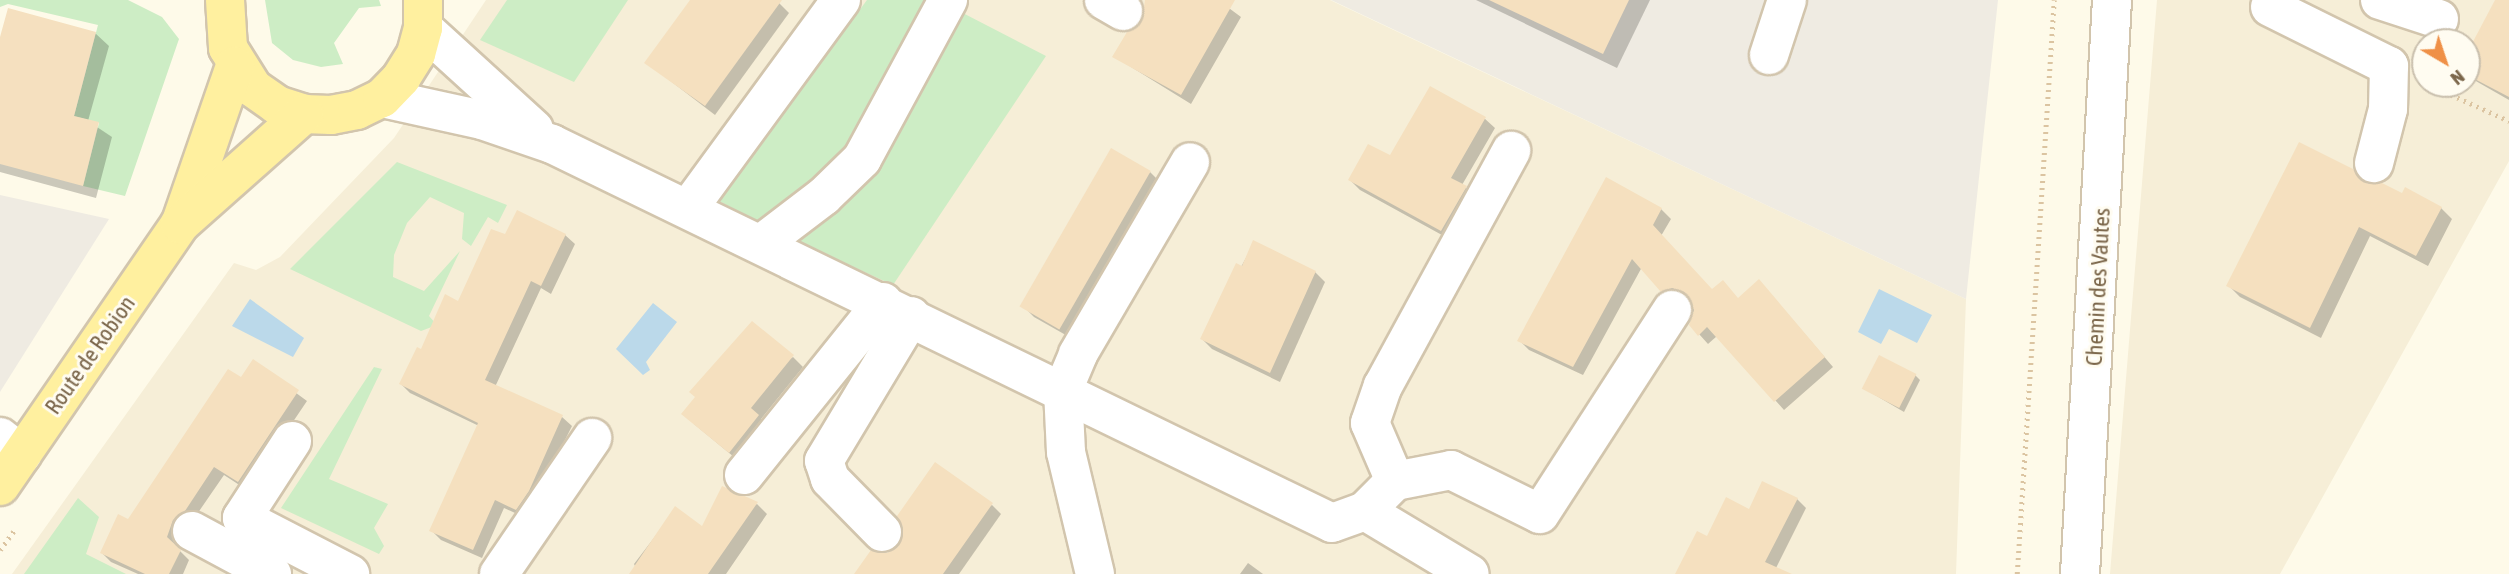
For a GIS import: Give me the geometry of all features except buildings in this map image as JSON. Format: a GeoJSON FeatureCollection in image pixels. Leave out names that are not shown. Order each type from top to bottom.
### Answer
{"type":"FeatureCollection","features":[{"type":"Feature","properties":{"kind":"main road"},"geometry":{"type":"LineString","coordinates":[[217,4],[228,48],[236,65],[253,88],[277,105],[304,114],[357,110],[382,98],[411,62],[423,14]]}},
{"type":"Feature","properties":{"kind":"main road","name":"Route de Robion"},"geometry":{"type":"LineString","coordinates":[[180,224],[236,65]]}},
{"type":"Feature","properties":{"kind":"main road","name":"Route de Robion"},"geometry":{"type":"LineString","coordinates":[[0,486],[11,445],[180,224],[304,114]]}},
{"type":"Feature","properties":{"kind":"street"},"geometry":{"type":"LineString","coordinates":[[688,209],[841,0]]}},
{"type":"Feature","properties":{"kind":"street"},"geometry":{"type":"LineString","coordinates":[[761,244],[824,196],[862,159],[948,0]]}},
{"type":"Feature","properties":{"kind":"street"},"geometry":{"type":"LineString","coordinates":[[1769,55],[1787,0]]}},
{"type":"Feature","properties":{"kind":"street","name":"Chemin des Vautes"},"geometry":{"type":"LineString","coordinates":[[2080,574],[2112,0]]}},
{"type":"Feature","properties":{"kind":"street"},"geometry":{"type":"LineString","coordinates":[[2380,0],[2439,19]]}},
{"type":"Feature","properties":{"kind":"street"},"geometry":{"type":"LineString","coordinates":[[2269,2],[2389,66],[2388,109],[2374,163]]}},
{"type":"Feature","properties":{"kind":"street"},"geometry":{"type":"LineString","coordinates":[[423,14],[456,62],[552,144]]}},
{"type":"Feature","properties":{"kind":"street"},"geometry":{"type":"LineString","coordinates":[[382,98],[482,120],[552,144],[897,309],[1332,523],[1365,511],[1395,481],[1451,470],[1540,514],[1672,310]]}},
{"type":"Feature","properties":{"kind":"street"},"geometry":{"type":"LineString","coordinates":[[1395,481],[1370,423],[1383,386],[1511,151]]}},
{"type":"Feature","properties":{"kind":"street"},"geometry":{"type":"LineString","coordinates":[[1095,574],[1066,452],[1063,390],[1078,354],[1190,162]]}},
{"type":"Feature","properties":{"kind":"street"},"geometry":{"type":"LineString","coordinates":[[744,475],[897,309]]}},
{"type":"Feature","properties":{"kind":"street"},"geometry":{"type":"LineString","coordinates":[[882,532],[830,479],[824,461],[897,309]]}},
{"type":"Feature","properties":{"kind":"street"},"geometry":{"type":"LineString","coordinates":[[499,574],[592,438]]}},
{"type":"Feature","properties":{"kind":"street"},"geometry":{"type":"LineString","coordinates":[[292,440],[242,519],[350,574]]}},
{"type":"Feature","properties":{"kind":"street"},"geometry":{"type":"LineString","coordinates":[[1365,511],[1470,574]]}},
{"type":"Feature","properties":{"kind":"street"},"geometry":{"type":"LineString","coordinates":[[192,531],[272,574]]}},
{"type":"Feature","properties":{"kind":"path"},"geometry":{"type":"LineString","coordinates":[[2017,574],[2053,0]]}},
{"type":"Feature","properties":{"kind":"path"},"geometry":{"type":"LineString","coordinates":[[2459,98],[2509,121]]}},
{"type":"Feature","properties":{"kind":"shaded area"},"geometry":{"type":"Polygon","coordinates":[[[486,0],[1330,0],[1966,299],[1956,574],[12,574],[234,263],[256,270],[280,257],[394,138],[486,0]]]}},
{"type":"Feature","properties":{"kind":"shaded area"},"geometry":{"type":"Polygon","coordinates":[[[1331,0],[1998,0],[1966,299],[1331,0]]]}},
{"type":"Feature","properties":{"kind":"shaded area"},"geometry":{"type":"Polygon","coordinates":[[[2157,0],[2509,0],[2509,161],[2280,574],[2110,574],[2157,0]]]}},
{"type":"Feature","properties":{"kind":"shaded area"},"geometry":{"type":"Polygon","coordinates":[[[0,195],[109,219],[0,392],[0,195]]]}},
{"type":"Feature","properties":{"kind":"green space"},"geometry":{"type":"Polygon","coordinates":[[[0,0],[128,0],[162,17],[179,39],[125,196],[83,186],[99,123],[74,116],[98,25],[8,4],[0,7],[0,0]]]}},
{"type":"Feature","properties":{"kind":"green space"},"geometry":{"type":"Polygon","coordinates":[[[265,0],[379,0],[381,6],[359,8],[334,43],[343,64],[321,67],[293,60],[272,43],[265,0]]]}},
{"type":"Feature","properties":{"kind":"green space"},"geometry":{"type":"Polygon","coordinates":[[[507,0],[628,0],[574,82],[480,40],[507,0]]]}},
{"type":"Feature","properties":{"kind":"green space"},"geometry":{"type":"Polygon","coordinates":[[[867,0],[929,0],[833,174],[759,222],[719,201],[867,0]]]}},
{"type":"Feature","properties":{"kind":"green space"},"geometry":{"type":"Polygon","coordinates":[[[957,10],[1046,56],[893,285],[787,237],[957,10]]]}},
{"type":"Feature","properties":{"kind":"green space"},"geometry":{"type":"Polygon","coordinates":[[[397,162],[507,205],[498,223],[488,217],[471,246],[462,239],[464,213],[430,197],[407,223],[394,255],[393,277],[424,291],[460,251],[429,316],[437,325],[421,331],[290,269],[397,162]]]}},
{"type":"Feature","properties":{"kind":"green space"},"geometry":{"type":"Polygon","coordinates":[[[374,367],[382,369],[329,479],[388,504],[374,528],[384,546],[379,554],[281,508],[374,367]]]}},
{"type":"Feature","properties":{"kind":"green space"},"geometry":{"type":"Polygon","coordinates":[[[78,498],[99,517],[86,554],[126,574],[24,574],[78,498]]]}},
{"type":"Feature","properties":{"kind":"water"},"geometry":{"type":"Polygon","coordinates":[[[1879,289],[1932,315],[1917,343],[1889,329],[1881,344],[1858,332],[1879,289]]]}},
{"type":"Feature","properties":{"kind":"water"},"geometry":{"type":"Polygon","coordinates":[[[250,299],[304,338],[293,357],[232,326],[250,299]]]}},
{"type":"Feature","properties":{"kind":"water"},"geometry":{"type":"Polygon","coordinates":[[[653,303],[677,322],[646,362],[650,370],[643,375],[616,349],[653,303]]]}}]}
